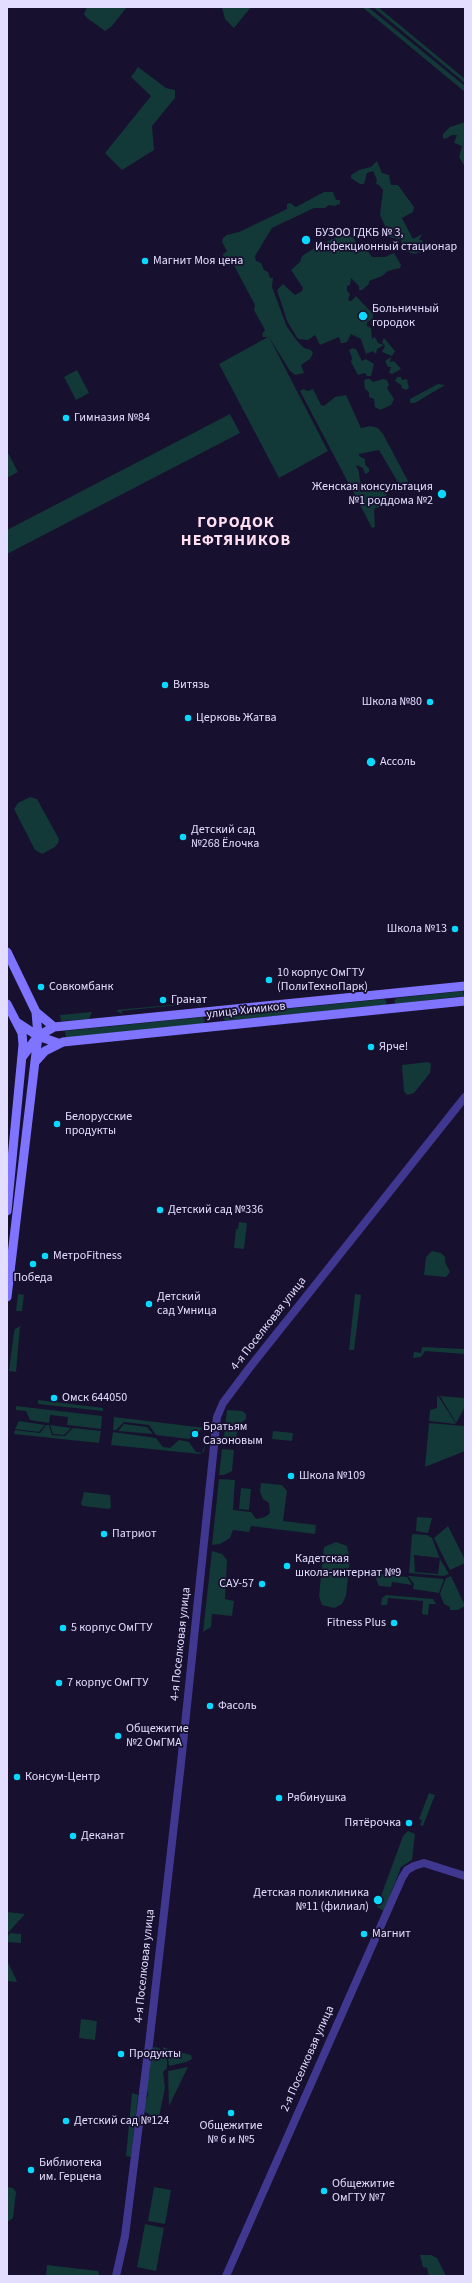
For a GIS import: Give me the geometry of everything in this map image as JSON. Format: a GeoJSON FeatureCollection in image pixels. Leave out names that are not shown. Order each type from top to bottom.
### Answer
{"type":"FeatureCollection","features":[{"type":"Feature","properties":{"kind":"main road"},"geometry":{"type":"LineString","coordinates":[[7,952],[36,1012],[38,1036],[7,1297]]}},
{"type":"Feature","properties":{"kind":"main road","name":"улица Химиков"},"geometry":{"type":"LineString","coordinates":[[23,1056],[38,1036],[54,1027],[389,992],[465,986]]}},
{"type":"Feature","properties":{"kind":"main road"},"geometry":{"type":"LineString","coordinates":[[389,992],[390,1008]]}},
{"type":"Feature","properties":{"kind":"main road","name":"улица Химиков"},"geometry":{"type":"LineString","coordinates":[[58,1043],[465,1000]]}},
{"type":"Feature","properties":{"kind":"main road"},"geometry":{"type":"LineString","coordinates":[[7,1004],[17,1022],[23,1039],[23,1056],[7,1211]]}},
{"type":"Feature","properties":{"kind":"main road"},"geometry":{"type":"LineString","coordinates":[[36,1012],[54,1027]]}},
{"type":"Feature","properties":{"kind":"main road"},"geometry":{"type":"LineString","coordinates":[[17,1022],[38,1036],[58,1043]]}},
{"type":"Feature","properties":{"kind":"main road"},"geometry":{"type":"LineString","coordinates":[[36,1061],[58,1043]]}},
{"type":"Feature","properties":{"kind":"street","name":"4-я Поселковая улица"},"geometry":{"type":"LineString","coordinates":[[116,2276],[127,2224],[155,1990],[181,1763],[217,1417],[223,1403],[250,1367],[465,1097]]}},
{"type":"Feature","properties":{"kind":"street","name":"2-я Поселковая улица"},"geometry":{"type":"LineString","coordinates":[[226,2276],[402,1878],[407,1870],[424,1863],[465,1876]]}},
{"type":"Feature","properties":{"kind":"green space"},"geometry":{"type":"Polygon","coordinates":[[[87,7],[127,7],[112,26],[105,31],[87,18],[84,14],[87,7]]]}},
{"type":"Feature","properties":{"kind":"green space"},"geometry":{"type":"Polygon","coordinates":[[[222,7],[251,7],[234,28],[225,19],[222,7]]]}},
{"type":"Feature","properties":{"kind":"green space"},"geometry":{"type":"Polygon","coordinates":[[[362,7],[368,7],[465,86],[465,92],[362,7]]]}},
{"type":"Feature","properties":{"kind":"green space"},"geometry":{"type":"Polygon","coordinates":[[[373,7],[378,7],[465,79],[465,83],[373,7]]]}},
{"type":"Feature","properties":{"kind":"green space"},"geometry":{"type":"Polygon","coordinates":[[[138,67],[166,88],[175,90],[175,98],[152,126],[154,150],[122,170],[105,153],[151,96],[131,77],[138,67]]]}},
{"type":"Feature","properties":{"kind":"green space"},"geometry":{"type":"Polygon","coordinates":[[[465,122],[465,167],[459,157],[462,146],[454,143],[457,135],[452,135],[445,139],[443,138],[443,134],[450,127],[465,122]]]}},
{"type":"Feature","properties":{"kind":"green space"},"geometry":{"type":"Polygon","coordinates":[[[377,161],[382,173],[389,175],[391,185],[398,185],[414,207],[413,212],[402,218],[413,239],[422,234],[419,240],[422,240],[424,244],[422,250],[418,253],[414,254],[403,250],[401,240],[390,237],[380,215],[383,190],[376,184],[377,180],[373,171],[367,173],[364,184],[360,184],[351,178],[351,175],[359,170],[371,167],[377,161]]]}},
{"type":"Feature","properties":{"kind":"green space"},"geometry":{"type":"Polygon","coordinates":[[[324,192],[333,192],[336,200],[340,200],[340,204],[334,206],[329,205],[325,208],[314,208],[272,228],[255,256],[256,261],[261,263],[264,270],[268,272],[270,278],[273,278],[272,287],[287,327],[304,348],[311,350],[313,353],[310,359],[301,365],[304,373],[295,375],[290,371],[269,337],[328,451],[279,478],[219,364],[268,337],[263,337],[262,334],[265,330],[254,310],[255,305],[230,258],[225,259],[223,257],[223,254],[227,251],[222,242],[223,238],[227,235],[239,232],[287,209],[287,204],[290,203],[296,207],[324,192]]]}},
{"type":"Feature","properties":{"kind":"green space"},"geometry":{"type":"Polygon","coordinates":[[[342,235],[353,237],[357,244],[364,246],[372,257],[385,257],[394,253],[401,265],[400,268],[388,271],[382,276],[369,281],[369,284],[362,290],[359,290],[359,286],[351,278],[350,285],[347,286],[347,291],[350,294],[348,300],[351,301],[356,296],[373,314],[373,319],[367,322],[367,326],[371,328],[372,339],[375,337],[378,343],[384,345],[377,349],[376,354],[373,351],[366,354],[361,339],[351,334],[347,342],[343,343],[341,343],[339,337],[320,345],[315,335],[308,340],[298,339],[287,321],[277,290],[283,284],[295,295],[302,291],[303,288],[291,270],[300,262],[302,256],[321,244],[342,235]]]}},
{"type":"Feature","properties":{"kind":"green space"},"geometry":{"type":"Polygon","coordinates":[[[384,338],[395,351],[392,356],[382,352],[385,346],[382,342],[384,338]]]}},
{"type":"Feature","properties":{"kind":"green space"},"geometry":{"type":"Polygon","coordinates":[[[352,348],[356,349],[362,361],[366,359],[374,364],[371,376],[367,376],[365,373],[358,375],[351,362],[352,358],[349,350],[352,348]]]}},
{"type":"Feature","properties":{"kind":"green space"},"geometry":{"type":"Polygon","coordinates":[[[391,357],[390,362],[394,361],[401,369],[392,374],[389,373],[391,367],[388,367],[385,361],[391,357]]]}},
{"type":"Feature","properties":{"kind":"green space"},"geometry":{"type":"Polygon","coordinates":[[[77,370],[89,393],[76,400],[64,377],[77,370]]]}},
{"type":"Feature","properties":{"kind":"green space"},"geometry":{"type":"Polygon","coordinates":[[[397,377],[401,377],[402,380],[407,379],[409,388],[406,390],[402,388],[401,385],[395,381],[397,377]]]}},
{"type":"Feature","properties":{"kind":"green space"},"geometry":{"type":"Polygon","coordinates":[[[366,379],[370,379],[373,382],[383,379],[387,380],[389,385],[387,388],[394,399],[391,405],[380,410],[375,407],[374,399],[369,397],[369,392],[365,389],[364,381],[366,379]]]}},
{"type":"Feature","properties":{"kind":"green space"},"geometry":{"type":"Polygon","coordinates":[[[438,384],[445,385],[415,403],[410,403],[410,399],[438,384]]]}},
{"type":"Feature","properties":{"kind":"green space"},"geometry":{"type":"Polygon","coordinates":[[[303,389],[308,391],[313,389],[321,405],[324,406],[335,397],[346,395],[361,428],[370,426],[378,428],[383,434],[408,481],[407,485],[399,484],[379,450],[359,454],[359,456],[365,459],[365,465],[369,468],[369,472],[365,474],[363,468],[356,465],[362,484],[372,483],[378,490],[386,489],[387,505],[375,508],[374,510],[375,527],[372,528],[300,391],[303,389]]]}},
{"type":"Feature","properties":{"kind":"green space"},"geometry":{"type":"Polygon","coordinates":[[[230,414],[240,433],[7,554],[7,530],[230,414]]]}},
{"type":"Feature","properties":{"kind":"green space"},"geometry":{"type":"Polygon","coordinates":[[[7,451],[18,472],[7,478],[7,451]]]}},
{"type":"Feature","properties":{"kind":"green space"},"geometry":{"type":"Polygon","coordinates":[[[30,797],[37,799],[59,839],[55,847],[42,854],[35,850],[14,809],[18,803],[30,797]]]}},
{"type":"Feature","properties":{"kind":"green space"},"geometry":{"type":"Polygon","coordinates":[[[463,991],[464,996],[396,1004],[394,1001],[397,998],[463,991]]]}},
{"type":"Feature","properties":{"kind":"green space"},"geometry":{"type":"Polygon","coordinates":[[[384,999],[387,1002],[385,1005],[225,1021],[223,1018],[227,1015],[384,999]]]}},
{"type":"Feature","properties":{"kind":"green space"},"geometry":{"type":"Polygon","coordinates":[[[202,1002],[200,1007],[197,1003],[121,1011],[123,1015],[116,1010],[202,1002]]]}},
{"type":"Feature","properties":{"kind":"green space"},"geometry":{"type":"Polygon","coordinates":[[[92,1012],[89,1019],[61,1021],[60,1015],[92,1012]]]}},
{"type":"Feature","properties":{"kind":"green space"},"geometry":{"type":"Polygon","coordinates":[[[203,1017],[205,1021],[202,1024],[66,1038],[65,1031],[203,1017]]]}},
{"type":"Feature","properties":{"kind":"green space"},"geometry":{"type":"Polygon","coordinates":[[[428,1062],[431,1064],[430,1073],[414,1093],[407,1095],[404,1091],[402,1065],[428,1062]]]}},
{"type":"Feature","properties":{"kind":"green space"},"geometry":{"type":"Polygon","coordinates":[[[239,1222],[247,1223],[244,1249],[234,1248],[236,1229],[238,1229],[239,1222]]]}},
{"type":"Feature","properties":{"kind":"green space"},"geometry":{"type":"Polygon","coordinates":[[[432,1251],[441,1253],[445,1257],[445,1262],[450,1272],[446,1277],[424,1275],[426,1257],[432,1251]]]}},
{"type":"Feature","properties":{"kind":"green space"},"geometry":{"type":"Polygon","coordinates":[[[18,1294],[24,1295],[22,1311],[16,1311],[18,1294]]]}},
{"type":"Feature","properties":{"kind":"green space"},"geometry":{"type":"Polygon","coordinates":[[[355,1294],[361,1295],[354,1350],[349,1350],[355,1294]]]}},
{"type":"Feature","properties":{"kind":"green space"},"geometry":{"type":"Polygon","coordinates":[[[20,1326],[16,1372],[9,1371],[14,1332],[15,1329],[20,1326]]]}},
{"type":"Feature","properties":{"kind":"green space"},"geometry":{"type":"Polygon","coordinates":[[[422,1347],[465,1349],[465,1354],[425,1351],[421,1357],[413,1358],[414,1352],[421,1353],[422,1347]]]}},
{"type":"Feature","properties":{"kind":"green space"},"geometry":{"type":"Polygon","coordinates":[[[437,1396],[456,1424],[429,1421],[430,1410],[437,1408],[437,1396]]]}},
{"type":"Feature","properties":{"kind":"green space"},"geometry":{"type":"Polygon","coordinates":[[[440,1396],[465,1398],[465,1407],[456,1423],[440,1396]]]}},
{"type":"Feature","properties":{"kind":"green space"},"geometry":{"type":"Polygon","coordinates":[[[38,1400],[103,1408],[103,1411],[38,1404],[38,1400]]]}},
{"type":"Feature","properties":{"kind":"green space"},"geometry":{"type":"Polygon","coordinates":[[[16,1406],[102,1416],[101,1429],[67,1425],[68,1417],[50,1415],[49,1423],[30,1420],[26,1411],[16,1410],[16,1406]]]}},
{"type":"Feature","properties":{"kind":"green space"},"geometry":{"type":"Polygon","coordinates":[[[227,1410],[242,1411],[246,1414],[246,1419],[238,1426],[235,1445],[223,1443],[227,1410]]]}},
{"type":"Feature","properties":{"kind":"green space"},"geometry":{"type":"Polygon","coordinates":[[[114,1417],[203,1428],[189,1439],[156,1435],[149,1425],[124,1422],[116,1430],[113,1430],[114,1417]]]}},
{"type":"Feature","properties":{"kind":"green space"},"geometry":{"type":"Polygon","coordinates":[[[19,1421],[45,1425],[39,1432],[15,1429],[19,1421]]]}},
{"type":"Feature","properties":{"kind":"green space"},"geometry":{"type":"Polygon","coordinates":[[[429,1423],[465,1426],[465,1451],[425,1467],[429,1423]]]}},
{"type":"Feature","properties":{"kind":"green space"},"geometry":{"type":"Polygon","coordinates":[[[124,1424],[147,1427],[153,1434],[118,1431],[124,1424]]]}},
{"type":"Feature","properties":{"kind":"green space"},"geometry":{"type":"Polygon","coordinates":[[[46,1425],[49,1425],[52,1435],[65,1436],[73,1428],[101,1431],[99,1443],[14,1434],[15,1430],[40,1433],[46,1425]]]}},
{"type":"Feature","properties":{"kind":"green space"},"geometry":{"type":"Polygon","coordinates":[[[50,1425],[71,1428],[64,1435],[53,1434],[50,1425]]]}},
{"type":"Feature","properties":{"kind":"green space"},"geometry":{"type":"Polygon","coordinates":[[[273,1431],[293,1433],[292,1441],[272,1439],[273,1431]]]}},
{"type":"Feature","properties":{"kind":"green space"},"geometry":{"type":"Polygon","coordinates":[[[113,1432],[156,1438],[163,1447],[170,1448],[179,1440],[189,1442],[196,1452],[202,1453],[111,1445],[113,1432]]]}},
{"type":"Feature","properties":{"kind":"green space"},"geometry":{"type":"Polygon","coordinates":[[[222,1449],[234,1450],[232,1471],[224,1475],[219,1475],[222,1449]]]}},
{"type":"Feature","properties":{"kind":"green space"},"geometry":{"type":"Polygon","coordinates":[[[219,1479],[235,1480],[233,1510],[251,1512],[256,1519],[265,1517],[270,1513],[269,1503],[263,1499],[260,1492],[261,1483],[282,1485],[287,1491],[283,1521],[316,1525],[315,1534],[251,1526],[249,1532],[233,1530],[230,1538],[220,1544],[212,1545],[219,1479]]]}},
{"type":"Feature","properties":{"kind":"green space"},"geometry":{"type":"Polygon","coordinates":[[[241,1488],[251,1489],[249,1510],[239,1509],[241,1488]]]}},
{"type":"Feature","properties":{"kind":"green space"},"geometry":{"type":"Polygon","coordinates":[[[84,1492],[110,1495],[111,1507],[109,1509],[83,1506],[81,1504],[84,1492]]]}},
{"type":"Feature","properties":{"kind":"green space"},"geometry":{"type":"Polygon","coordinates":[[[417,1517],[432,1518],[428,1533],[416,1531],[417,1517]]]}},
{"type":"Feature","properties":{"kind":"green space"},"geometry":{"type":"Polygon","coordinates":[[[448,1526],[465,1560],[465,1563],[450,1570],[434,1538],[448,1526]]]}},
{"type":"Feature","properties":{"kind":"green space"},"geometry":{"type":"Polygon","coordinates":[[[412,1534],[427,1535],[432,1538],[440,1558],[414,1555],[415,1572],[438,1574],[440,1559],[449,1574],[444,1576],[409,1573],[412,1534]]]}},
{"type":"Feature","properties":{"kind":"green space"},"geometry":{"type":"Polygon","coordinates":[[[336,1542],[347,1546],[350,1559],[346,1596],[342,1604],[334,1608],[322,1605],[319,1596],[324,1547],[336,1542]]]}},
{"type":"Feature","properties":{"kind":"green space"},"geometry":{"type":"Polygon","coordinates":[[[212,1551],[222,1554],[227,1560],[225,1599],[234,1601],[232,1616],[212,1614],[211,1627],[203,1632],[212,1551]]]}},
{"type":"Feature","properties":{"kind":"green space"},"geometry":{"type":"Polygon","coordinates":[[[378,1574],[407,1577],[412,1585],[392,1582],[391,1587],[379,1586],[376,1579],[378,1574]]]}},
{"type":"Feature","properties":{"kind":"green space"},"geometry":{"type":"Polygon","coordinates":[[[408,1576],[444,1579],[439,1593],[413,1589],[414,1584],[408,1576]]]}},
{"type":"Feature","properties":{"kind":"green space"},"geometry":{"type":"Polygon","coordinates":[[[451,1576],[465,1606],[458,1610],[450,1610],[450,1607],[444,1604],[440,1594],[446,1578],[451,1576]]]}},
{"type":"Feature","properties":{"kind":"green space"},"geometry":{"type":"Polygon","coordinates":[[[386,1595],[433,1599],[436,1604],[429,1604],[428,1615],[422,1614],[423,1601],[388,1598],[387,1605],[381,1605],[382,1598],[386,1595]]]}},
{"type":"Feature","properties":{"kind":"green space"},"geometry":{"type":"Polygon","coordinates":[[[429,1793],[435,1795],[423,1826],[420,1825],[422,1820],[419,1819],[429,1793]]]}},
{"type":"Feature","properties":{"kind":"green space"},"geometry":{"type":"Polygon","coordinates":[[[408,1831],[415,1834],[412,1860],[401,1867],[384,1911],[377,1907],[403,1836],[408,1831]]]}},
{"type":"Feature","properties":{"kind":"green space"},"geometry":{"type":"Polygon","coordinates":[[[7,1912],[25,1914],[7,1934],[7,1912]]]}},
{"type":"Feature","properties":{"kind":"green space"},"geometry":{"type":"Polygon","coordinates":[[[10,1933],[21,1934],[21,1943],[7,1942],[7,1937],[10,1933]]]}},
{"type":"Feature","properties":{"kind":"green space"},"geometry":{"type":"Polygon","coordinates":[[[7,1961],[15,1977],[17,1982],[7,1981],[7,1961]]]}},
{"type":"Feature","properties":{"kind":"green space"},"geometry":{"type":"Polygon","coordinates":[[[81,2019],[97,2021],[95,2040],[79,2038],[81,2019]]]}},
{"type":"Feature","properties":{"kind":"green space"},"geometry":{"type":"Polygon","coordinates":[[[162,2047],[191,2055],[192,2059],[169,2066],[168,2058],[162,2047]]]}},
{"type":"Feature","properties":{"kind":"green space"},"geometry":{"type":"Polygon","coordinates":[[[152,2048],[159,2048],[165,2053],[167,2061],[167,2068],[163,2072],[165,2088],[159,2117],[156,2118],[145,2112],[144,2104],[148,2095],[146,2083],[150,2072],[149,2062],[152,2048]]]}},
{"type":"Feature","properties":{"kind":"green space"},"geometry":{"type":"Polygon","coordinates":[[[188,2067],[169,2106],[168,2071],[188,2067]]]}},
{"type":"Feature","properties":{"kind":"green space"},"geometry":{"type":"Polygon","coordinates":[[[132,2093],[138,2095],[131,2157],[126,2156],[132,2093]]]}},
{"type":"Feature","properties":{"kind":"green space"},"geometry":{"type":"Polygon","coordinates":[[[7,2187],[13,2188],[16,2192],[13,2218],[9,2221],[7,2220],[7,2187]]]}},
{"type":"Feature","properties":{"kind":"green space"},"geometry":{"type":"Polygon","coordinates":[[[154,2187],[171,2190],[165,2224],[148,2221],[154,2187]]]}},
{"type":"Feature","properties":{"kind":"green space"},"geometry":{"type":"Polygon","coordinates":[[[145,2224],[164,2228],[156,2271],[137,2267],[145,2224]]]}},
{"type":"Feature","properties":{"kind":"green space"},"geometry":{"type":"Polygon","coordinates":[[[420,2255],[431,2255],[437,2258],[446,2276],[429,2276],[427,2268],[423,2267],[420,2255]]]}},
{"type":"Feature","properties":{"kind":"green space"},"geometry":{"type":"Polygon","coordinates":[[[47,2265],[98,2271],[100,2276],[46,2275],[47,2265]]]}},
{"type":"Feature","properties":{"kind":"place","name":"БУЗОО ГДКБ № 3, Инфекционный стационар"},"geometry":{"type":"Point","coordinates":[306,240]}},
{"type":"Feature","properties":{"kind":"place","name":"Магнит Моя цена"},"geometry":{"type":"Point","coordinates":[145,261]}},
{"type":"Feature","properties":{"kind":"place","name":"Больничный городок"},"geometry":{"type":"Point","coordinates":[363,316]}},
{"type":"Feature","properties":{"kind":"place","name":"Гимназия №84"},"geometry":{"type":"Point","coordinates":[66,418]}},
{"type":"Feature","properties":{"kind":"place","name":"Женская консультация №1 роддома №2"},"geometry":{"type":"Point","coordinates":[442,494]}},
{"type":"Feature","properties":{"kind":"place","name":"Витязь"},"geometry":{"type":"Point","coordinates":[165,685]}},
{"type":"Feature","properties":{"kind":"place","name":"Школа №80"},"geometry":{"type":"Point","coordinates":[430,702]}},
{"type":"Feature","properties":{"kind":"place","name":"Церковь Жатва"},"geometry":{"type":"Point","coordinates":[188,718]}},
{"type":"Feature","properties":{"kind":"place","name":"Ассоль"},"geometry":{"type":"Point","coordinates":[371,762]}},
{"type":"Feature","properties":{"kind":"place","name":"Детский сад №268 Ёлочка"},"geometry":{"type":"Point","coordinates":[183,837]}},
{"type":"Feature","properties":{"kind":"place","name":"Школа №13"},"geometry":{"type":"Point","coordinates":[455,929]}},
{"type":"Feature","properties":{"kind":"place","name":"10 корпус ОмГТУ (ПолиТехноПарк)"},"geometry":{"type":"Point","coordinates":[269,980]}},
{"type":"Feature","properties":{"kind":"place","name":"Совкомбанк"},"geometry":{"type":"Point","coordinates":[41,987]}},
{"type":"Feature","properties":{"kind":"place","name":"Гранат"},"geometry":{"type":"Point","coordinates":[163,1000]}},
{"type":"Feature","properties":{"kind":"place","name":"Ярче!"},"geometry":{"type":"Point","coordinates":[371,1047]}},
{"type":"Feature","properties":{"kind":"place","name":"Белорусские продукты"},"geometry":{"type":"Point","coordinates":[57,1124]}},
{"type":"Feature","properties":{"kind":"place","name":"Детский сад №336"},"geometry":{"type":"Point","coordinates":[160,1210]}},
{"type":"Feature","properties":{"kind":"place","name":"МетроFitness"},"geometry":{"type":"Point","coordinates":[45,1256]}},
{"type":"Feature","properties":{"kind":"place","name":"Победа"},"geometry":{"type":"Point","coordinates":[33,1264]}},
{"type":"Feature","properties":{"kind":"place","name":"Детский сад Умница"},"geometry":{"type":"Point","coordinates":[149,1304]}},
{"type":"Feature","properties":{"kind":"place","name":"Омск 644050"},"geometry":{"type":"Point","coordinates":[54,1398]}},
{"type":"Feature","properties":{"kind":"place","name":"Братьям Сазоновым"},"geometry":{"type":"Point","coordinates":[195,1434]}},
{"type":"Feature","properties":{"kind":"place","name":"Школа №109"},"geometry":{"type":"Point","coordinates":[291,1476]}},
{"type":"Feature","properties":{"kind":"place","name":"Патриот"},"geometry":{"type":"Point","coordinates":[104,1534]}},
{"type":"Feature","properties":{"kind":"place","name":"Кадетская школа-интернат №9"},"geometry":{"type":"Point","coordinates":[287,1566]}},
{"type":"Feature","properties":{"kind":"place","name":"САУ-57"},"geometry":{"type":"Point","coordinates":[262,1584]}},
{"type":"Feature","properties":{"kind":"place","name":"Fitness Plus"},"geometry":{"type":"Point","coordinates":[394,1623]}},
{"type":"Feature","properties":{"kind":"place","name":"5 корпус ОмГТУ"},"geometry":{"type":"Point","coordinates":[63,1628]}},
{"type":"Feature","properties":{"kind":"place","name":"7 корпус ОмГТУ"},"geometry":{"type":"Point","coordinates":[59,1683]}},
{"type":"Feature","properties":{"kind":"place","name":"Фасоль"},"geometry":{"type":"Point","coordinates":[210,1706]}},
{"type":"Feature","properties":{"kind":"place","name":"Общежитие №2 ОмГМА"},"geometry":{"type":"Point","coordinates":[118,1736]}},
{"type":"Feature","properties":{"kind":"place","name":"Консум-Центр"},"geometry":{"type":"Point","coordinates":[17,1777]}},
{"type":"Feature","properties":{"kind":"place","name":"Рябинушка"},"geometry":{"type":"Point","coordinates":[279,1798]}},
{"type":"Feature","properties":{"kind":"place","name":"Пятёрочка"},"geometry":{"type":"Point","coordinates":[409,1823]}},
{"type":"Feature","properties":{"kind":"place","name":"Деканат"},"geometry":{"type":"Point","coordinates":[73,1836]}},
{"type":"Feature","properties":{"kind":"place","name":"Детская поликлиника №11 (филиал)"},"geometry":{"type":"Point","coordinates":[378,1900]}},
{"type":"Feature","properties":{"kind":"place","name":"Магнит"},"geometry":{"type":"Point","coordinates":[364,1934]}},
{"type":"Feature","properties":{"kind":"place","name":"Продукты"},"geometry":{"type":"Point","coordinates":[121,2054]}},
{"type":"Feature","properties":{"kind":"place","name":"Общежитие № 6 и №5"},"geometry":{"type":"Point","coordinates":[231,2113]}},
{"type":"Feature","properties":{"kind":"place","name":"Детский сад №124"},"geometry":{"type":"Point","coordinates":[66,2121]}},
{"type":"Feature","properties":{"kind":"place","name":"Библиотека им. Герцена"},"geometry":{"type":"Point","coordinates":[31,2170]}},
{"type":"Feature","properties":{"kind":"place","name":"Общежитие ОмГТУ №7"},"geometry":{"type":"Point","coordinates":[324,2191]}},
{"type":"Feature","properties":{"kind":"district","name":"ГОРОДОК НЕФТЯНИКОВ"},"geometry":{"type":"Point","coordinates":[236,532]}}]}
